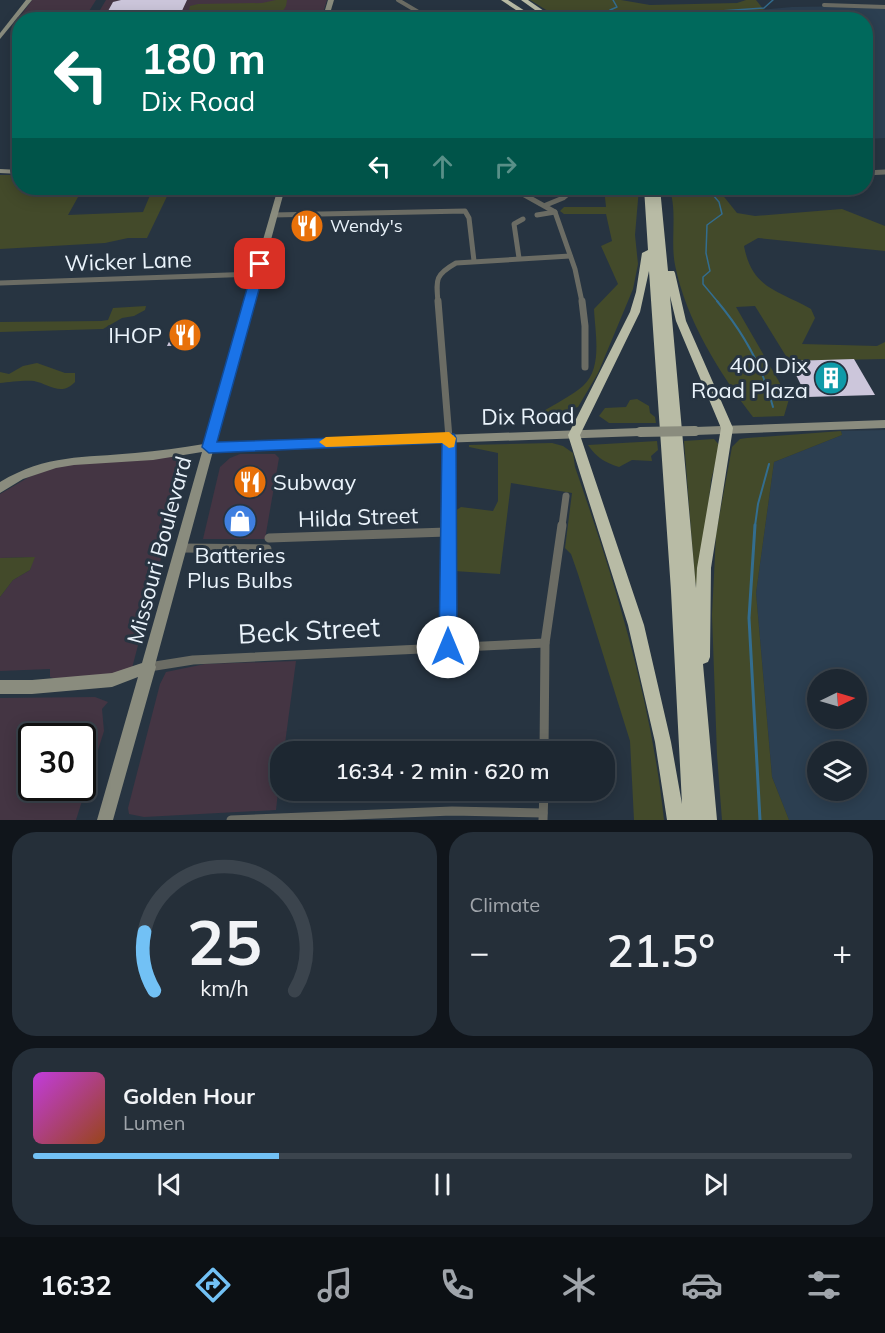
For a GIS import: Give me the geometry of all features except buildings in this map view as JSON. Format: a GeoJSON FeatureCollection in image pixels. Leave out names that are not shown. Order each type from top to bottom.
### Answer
{"type":"FeatureCollection","features":[{"type":"Feature","properties":{"kind":"highway"},"geometry":{"type":"LineString","coordinates":[[504,0],[523,12]]}},
{"type":"Feature","properties":{"kind":"highway"},"geometry":{"type":"LineString","coordinates":[[524,0],[542,12]]}},
{"type":"Feature","properties":{"kind":"highway"},"geometry":{"type":"LineString","coordinates":[[649,195],[656,229],[681,321],[727,428],[704,568],[701,740]]}},
{"type":"Feature","properties":{"kind":"highway"},"geometry":{"type":"LineString","coordinates":[[656,195],[656,229],[692,820]]}},
{"type":"Feature","properties":{"kind":"highway"},"geometry":{"type":"LineString","coordinates":[[656,229],[635,312],[574,435],[639,635],[663,742],[676,820]]}},
{"type":"Feature","properties":{"kind":"highway"},"geometry":{"type":"LineString","coordinates":[[656,229],[708,820]]}},
{"type":"Feature","properties":{"kind":"main road"},"geometry":{"type":"LineString","coordinates":[[20,12],[29,0]]}},
{"type":"Feature","properties":{"kind":"main road"},"geometry":{"type":"LineString","coordinates":[[0,38],[12,22]]}},
{"type":"Feature","properties":{"kind":"main road","name":"Missouri Boulevard"},"geometry":{"type":"LineString","coordinates":[[105,820],[278,195]]}},
{"type":"Feature","properties":{"kind":"main road","name":"Dix Road"},"geometry":{"type":"LineString","coordinates":[[0,488],[30,471],[65,460],[153,456],[209,447],[885,424]]}},
{"type":"Feature","properties":{"kind":"main road"},"geometry":{"type":"LineString","coordinates":[[0,687],[32,687],[112,680],[148,667]]}},
{"type":"Feature","properties":{"kind":"street"},"geometry":{"type":"LineString","coordinates":[[398,0],[418,12]]}},
{"type":"Feature","properties":{"kind":"street"},"geometry":{"type":"LineString","coordinates":[[824,5],[885,7]]}},
{"type":"Feature","properties":{"kind":"street"},"geometry":{"type":"LineString","coordinates":[[526,195],[555,212],[582,295],[587,334],[585,367]]}},
{"type":"Feature","properties":{"kind":"street"},"geometry":{"type":"LineString","coordinates":[[546,205],[567,195]]}},
{"type":"Feature","properties":{"kind":"street"},"geometry":{"type":"LineString","coordinates":[[273,215],[465,211],[469,218],[474,261]]}},
{"type":"Feature","properties":{"kind":"street"},"geometry":{"type":"LineString","coordinates":[[537,215],[555,212]]}},
{"type":"Feature","properties":{"kind":"street"},"geometry":{"type":"LineString","coordinates":[[519,258],[514,224],[523,219]]}},
{"type":"Feature","properties":{"kind":"street"},"geometry":{"type":"LineString","coordinates":[[448,647],[449,438],[436,280],[443,270],[456,263],[570,256]]}},
{"type":"Feature","properties":{"kind":"street","name":"Wicker Lane"},"geometry":{"type":"LineString","coordinates":[[0,283],[257,274]]}},
{"type":"Feature","properties":{"kind":"street"},"geometry":{"type":"LineString","coordinates":[[544,741],[545,643],[566,496]]}},
{"type":"Feature","properties":{"kind":"street","name":"Hilda Street"},"geometry":{"type":"LineString","coordinates":[[269,538],[447,532]]}},
{"type":"Feature","properties":{"kind":"street"},"geometry":{"type":"LineString","coordinates":[[181,548],[267,549]]}},
{"type":"Feature","properties":{"kind":"street","name":"Beck Street"},"geometry":{"type":"LineString","coordinates":[[148,667],[207,659],[545,643]]}},
{"type":"Feature","properties":{"kind":"street"},"geometry":{"type":"LineString","coordinates":[[231,820],[453,811],[543,817],[544,801]]}},
{"type":"Feature","properties":{"kind":"shaded area"},"geometry":{"type":"Polygon","coordinates":[[[32,0],[96,0],[88,12],[23,12],[32,0]]]}},
{"type":"Feature","properties":{"kind":"shaded area"},"geometry":{"type":"Polygon","coordinates":[[[106,0],[327,0],[323,12],[99,12],[106,0]]]}},
{"type":"Feature","properties":{"kind":"shaded area"},"geometry":{"type":"Polygon","coordinates":[[[860,6],[885,9],[885,138],[873,139],[873,12],[738,12],[792,7],[860,6]]]}},
{"type":"Feature","properties":{"kind":"shaded area"},"geometry":{"type":"Polygon","coordinates":[[[885,430],[885,820],[789,820],[772,777],[756,593],[774,462],[842,435],[841,431],[885,430]]]}},
{"type":"Feature","properties":{"kind":"shaded area"},"geometry":{"type":"Polygon","coordinates":[[[240,454],[275,454],[279,458],[265,539],[203,539],[220,467],[230,458],[240,454]]]}},
{"type":"Feature","properties":{"kind":"shaded area"},"geometry":{"type":"Polygon","coordinates":[[[170,456],[189,459],[189,462],[132,668],[114,674],[55,679],[50,677],[50,669],[0,671],[0,597],[13,580],[30,570],[34,557],[0,558],[0,494],[29,477],[60,465],[170,456]]]}},
{"type":"Feature","properties":{"kind":"shaded area"},"geometry":{"type":"Polygon","coordinates":[[[296,661],[285,741],[270,741],[270,801],[277,801],[276,810],[144,817],[129,814],[128,808],[160,684],[166,672],[205,664],[296,661]]]}},
{"type":"Feature","properties":{"kind":"shaded area"},"geometry":{"type":"Polygon","coordinates":[[[95,697],[108,702],[102,709],[104,731],[96,756],[96,723],[18,723],[18,801],[82,801],[76,820],[0,820],[0,698],[95,697]]]}},
{"type":"Feature","properties":{"kind":"green space"},"geometry":{"type":"Polygon","coordinates":[[[287,0],[282,12],[195,12],[189,10],[190,6],[198,4],[262,3],[287,0]]]}},
{"type":"Feature","properties":{"kind":"green space"},"geometry":{"type":"Polygon","coordinates":[[[530,0],[621,0],[650,5],[737,3],[756,0],[764,10],[741,12],[550,12],[530,0]]]}},
{"type":"Feature","properties":{"kind":"green space"},"geometry":{"type":"Polygon","coordinates":[[[0,175],[12,175],[12,195],[79,195],[68,215],[143,212],[150,195],[168,195],[147,238],[128,238],[105,243],[0,249],[0,175]]]}},
{"type":"Feature","properties":{"kind":"green space"},"geometry":{"type":"Polygon","coordinates":[[[605,195],[638,195],[635,235],[638,264],[633,289],[598,373],[578,407],[551,415],[542,412],[578,390],[589,379],[596,360],[594,309],[618,284],[601,246],[612,241],[606,214],[564,214],[560,211],[564,207],[606,207],[605,195]]]}},
{"type":"Feature","properties":{"kind":"green space"},"geometry":{"type":"Polygon","coordinates":[[[671,195],[723,195],[737,213],[755,216],[842,209],[885,226],[885,251],[758,238],[744,246],[753,271],[760,280],[777,292],[811,309],[815,318],[802,344],[877,346],[885,342],[885,359],[789,361],[755,306],[736,307],[789,399],[784,416],[753,417],[717,365],[687,306],[675,265],[671,195]]]}},
{"type":"Feature","properties":{"kind":"green space"},"geometry":{"type":"Polygon","coordinates":[[[146,306],[145,310],[134,316],[122,318],[103,329],[0,332],[0,322],[101,321],[108,320],[113,308],[146,306]]]}},
{"type":"Feature","properties":{"kind":"green space"},"geometry":{"type":"Polygon","coordinates":[[[37,363],[65,373],[75,373],[75,382],[65,389],[34,381],[0,383],[0,372],[9,374],[23,366],[37,363]]]}},
{"type":"Feature","properties":{"kind":"green space"},"geometry":{"type":"Polygon","coordinates":[[[637,399],[649,406],[656,423],[609,423],[599,416],[605,408],[626,407],[630,400],[637,399]]]}},
{"type":"Feature","properties":{"kind":"green space"},"geometry":{"type":"Polygon","coordinates":[[[841,431],[842,435],[774,462],[756,593],[772,777],[789,820],[722,820],[717,755],[712,615],[716,534],[732,447],[740,439],[841,431]]]}},
{"type":"Feature","properties":{"kind":"green space"},"geometry":{"type":"Polygon","coordinates":[[[714,439],[720,446],[711,480],[699,598],[695,581],[684,441],[714,439]]]}},
{"type":"Feature","properties":{"kind":"green space"},"geometry":{"type":"Polygon","coordinates":[[[657,441],[658,450],[651,456],[652,461],[632,460],[619,467],[601,459],[588,445],[657,441]]]}},
{"type":"Feature","properties":{"kind":"green space"},"geometry":{"type":"Polygon","coordinates":[[[552,443],[563,446],[573,453],[575,467],[617,597],[641,685],[664,820],[634,820],[630,741],[578,574],[571,554],[565,548],[572,493],[511,483],[500,574],[454,571],[455,511],[461,507],[493,511],[498,501],[498,453],[469,447],[469,445],[552,443]]]}},
{"type":"Feature","properties":{"kind":"green space"},"geometry":{"type":"Polygon","coordinates":[[[35,557],[30,570],[13,580],[0,597],[0,558],[35,557]]]}},
{"type":"Feature","properties":{"kind":"waterway"},"geometry":{"type":"LineString","coordinates":[[613,0],[617,7],[610,10],[624,12]]}},
{"type":"Feature","properties":{"kind":"waterway"},"geometry":{"type":"LineString","coordinates":[[705,12],[764,8],[773,0]]}},
{"type":"Feature","properties":{"kind":"waterway"},"geometry":{"type":"LineString","coordinates":[[624,12],[667,12]]}},
{"type":"Feature","properties":{"kind":"waterway"},"geometry":{"type":"LineString","coordinates":[[713,195],[719,202],[722,214],[707,225],[706,253],[710,271],[703,277],[703,284],[718,302]]}},
{"type":"Feature","properties":{"kind":"waterway"},"geometry":{"type":"LineString","coordinates":[[717,301],[735,325],[758,364],[773,407]]}},
{"type":"Feature","properties":{"kind":"waterway"},"geometry":{"type":"LineString","coordinates":[[755,526],[758,504],[769,464]]}},
{"type":"Feature","properties":{"kind":"waterway"},"geometry":{"type":"LineString","coordinates":[[755,525],[749,618],[760,820]]}},
{"type":"Feature","properties":{"kind":"slow traffic"},"geometry":{"type":"LineString","coordinates":[[326,442],[449,438],[449,443]]}},
{"type":"Feature","properties":{"kind":"place","name":"Wendy's"},"geometry":{"type":"Point","coordinates":[307,226]}},
{"type":"Feature","properties":{"kind":"place","name":"IHOP"},"geometry":{"type":"Point","coordinates":[185,335]}},
{"type":"Feature","properties":{"kind":"place","name":"400 Dix Road Plaza"},"geometry":{"type":"Point","coordinates":[831,378]}},
{"type":"Feature","properties":{"kind":"place","name":"Subway"},"geometry":{"type":"Point","coordinates":[250,482]}},
{"type":"Feature","properties":{"kind":"place","name":"Batteries Plus Bulbs"},"geometry":{"type":"Point","coordinates":[240,521]}},
{"type":"Feature","properties":{"kind":"route"},"geometry":{"type":"LineString","coordinates":[[260,264],[209,447],[449,438],[448,647]]}}]}
